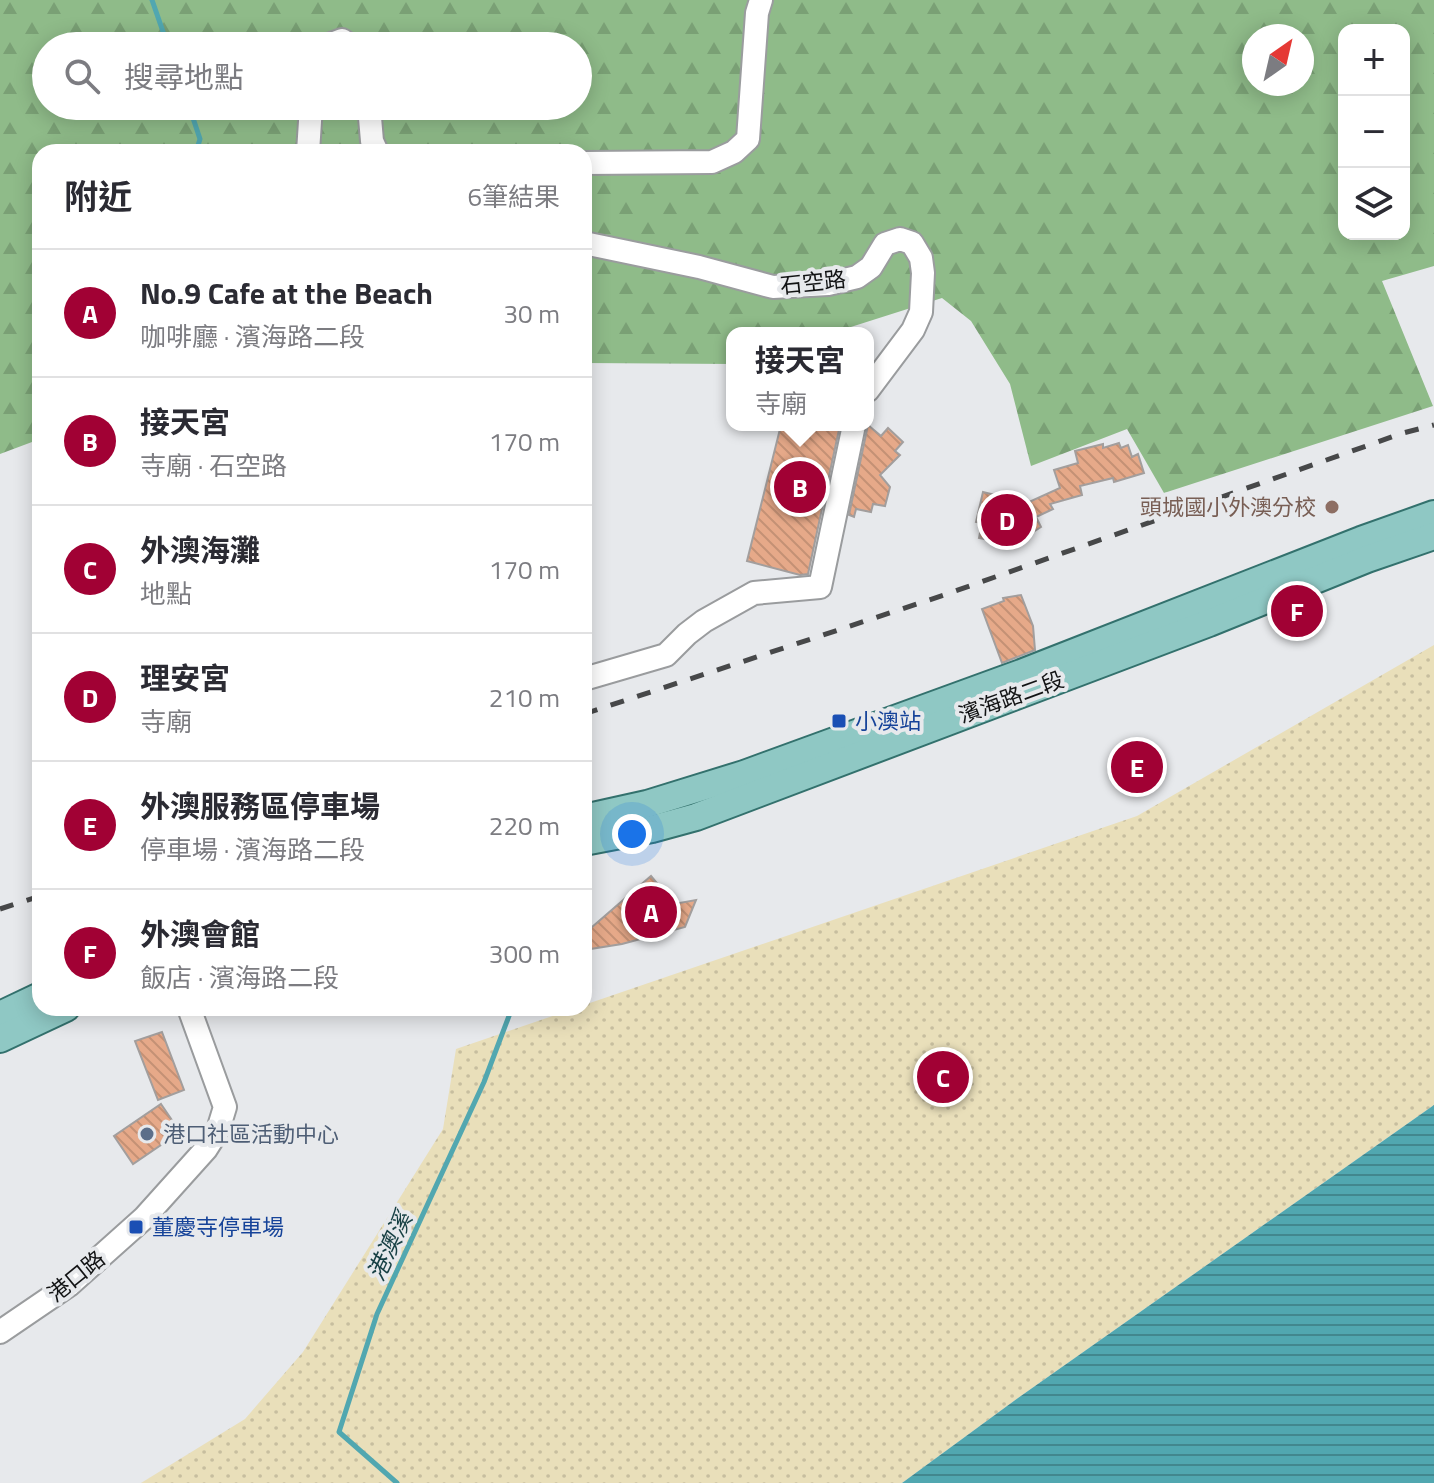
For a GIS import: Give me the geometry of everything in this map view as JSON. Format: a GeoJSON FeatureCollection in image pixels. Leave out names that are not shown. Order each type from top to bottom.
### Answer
{"type":"FeatureCollection","features":[{"type":"Feature","properties":{"kind":"main road","name":"濱海路二段"},"geometry":{"type":"LineString","coordinates":[[592,816],[748,784],[1024,682],[1364,550],[1434,514]]}},
{"type":"Feature","properties":{"kind":"main road","name":"濱海路二段"},"geometry":{"type":"LineString","coordinates":[[1364,550],[1434,536]]}},
{"type":"Feature","properties":{"kind":"main road","name":"濱海路二段"},"geometry":{"type":"LineString","coordinates":[[592,840],[696,817],[748,784]]}},
{"type":"Feature","properties":{"kind":"main road"},"geometry":{"type":"LineString","coordinates":[[0,1015],[32,1000]]}},
{"type":"Feature","properties":{"kind":"main road"},"geometry":{"type":"LineString","coordinates":[[0,1039],[49,1016]]}},
{"type":"Feature","properties":{"kind":"street"},"geometry":{"type":"LineString","coordinates":[[592,163],[712,162],[734,152],[748,139],[757,13],[761,0]]}},
{"type":"Feature","properties":{"kind":"street"},"geometry":{"type":"LineString","coordinates":[[309,144],[310,120]]}},
{"type":"Feature","properties":{"kind":"street"},"geometry":{"type":"LineString","coordinates":[[370,120],[373,144]]}},
{"type":"Feature","properties":{"kind":"street","name":"石空路"},"geometry":{"type":"LineString","coordinates":[[592,245],[699,267],[773,287],[828,284],[857,277],[871,267],[885,244],[900,239],[912,243],[921,258],[923,273],[921,312],[913,330],[874,382]]}},
{"type":"Feature","properties":{"kind":"street"},"geometry":{"type":"LineString","coordinates":[[592,677],[666,655],[704,621],[754,593],[820,587],[853,431]]}},
{"type":"Feature","properties":{"kind":"street","name":"港口路"},"geometry":{"type":"LineString","coordinates":[[0,1332],[69,1285],[144,1218],[206,1149],[218,1130],[225,1107],[192,1016]]}},
{"type":"Feature","properties":{"kind":"green space"},"geometry":{"type":"Polygon","coordinates":[[[0,0],[1434,0],[1434,266],[1382,281],[1433,406],[1164,493],[1127,429],[1031,466],[1010,384],[971,321],[942,298],[851,327],[726,327],[726,364],[592,363],[592,144],[32,144],[32,442],[0,454],[0,0]]]}},
{"type":"Feature","properties":{"kind":"sand"},"geometry":{"type":"Polygon","coordinates":[[[1434,645],[1434,1105],[902,1483],[141,1483],[245,1419],[303,1352],[443,1129],[456,1049],[553,1016],[592,1016],[592,1002],[1137,816],[1434,645]]]}},
{"type":"Feature","properties":{"kind":"water"},"geometry":{"type":"Polygon","coordinates":[[[1434,1105],[1434,1483],[902,1483],[1018,1398],[1434,1105]]]}},
{"type":"Feature","properties":{"kind":"building"},"geometry":{"type":"Polygon","coordinates":[[[888,428],[903,442],[895,451],[900,455],[880,475],[890,487],[885,506],[873,504],[871,512],[856,509],[854,517],[849,515],[867,431],[874,430],[881,436],[888,428]]]}},
{"type":"Feature","properties":{"kind":"building"},"geometry":{"type":"Polygon","coordinates":[[[780,431],[839,431],[808,574],[800,575],[747,561],[780,431]]]}},
{"type":"Feature","properties":{"kind":"building"},"geometry":{"type":"Polygon","coordinates":[[[1119,443],[1121,448],[1128,445],[1132,457],[1138,454],[1144,473],[1114,482],[1113,478],[1080,486],[1082,495],[1050,504],[1053,509],[1036,517],[1041,527],[1024,538],[1018,536],[1015,545],[979,538],[982,523],[976,522],[983,492],[1027,503],[1060,488],[1054,470],[1078,463],[1075,451],[1119,443]]]}},
{"type":"Feature","properties":{"kind":"building"},"geometry":{"type":"Polygon","coordinates":[[[1021,595],[1033,626],[1035,650],[1002,663],[982,609],[1004,601],[1003,598],[1021,595]]]}},
{"type":"Feature","properties":{"kind":"building"},"geometry":{"type":"Polygon","coordinates":[[[651,876],[674,904],[696,900],[685,927],[622,944],[592,949],[592,927],[651,876]]]}},
{"type":"Feature","properties":{"kind":"building"},"geometry":{"type":"Polygon","coordinates":[[[162,1032],[184,1090],[158,1100],[135,1041],[162,1032]]]}},
{"type":"Feature","properties":{"kind":"building","name":"港口社區活動中心"},"geometry":{"type":"Polygon","coordinates":[[[161,1104],[180,1132],[133,1164],[114,1136],[161,1104]]]}},
{"type":"Feature","properties":{"kind":"waterway","name":"港澳溪"},"geometry":{"type":"LineString","coordinates":[[152,0],[163,32]]}},
{"type":"Feature","properties":{"kind":"waterway","name":"港澳溪"},"geometry":{"type":"LineString","coordinates":[[194,120],[200,139],[198,144]]}},
{"type":"Feature","properties":{"kind":"waterway","name":"港澳溪"},"geometry":{"type":"LineString","coordinates":[[397,1483],[339,1432],[377,1314],[484,1082],[509,1016]]}},
{"type":"Feature","properties":{"kind":"railway"},"geometry":{"type":"LineString","coordinates":[[592,711],[944,595],[1403,433],[1434,425]]}},
{"type":"Feature","properties":{"kind":"railway"},"geometry":{"type":"LineString","coordinates":[[0,909],[32,899]]}},
{"type":"Feature","properties":{"kind":"place","name":"接天宮"},"geometry":{"type":"Point","coordinates":[800,487]}},
{"type":"Feature","properties":{"kind":"place","name":"頭城國小外澳分校"},"geometry":{"type":"Point","coordinates":[1332,507]}},
{"type":"Feature","properties":{"kind":"place","name":"理安宮"},"geometry":{"type":"Point","coordinates":[1007,520]}},
{"type":"Feature","properties":{"kind":"place","name":"外澳會館"},"geometry":{"type":"Point","coordinates":[1297,611]}},
{"type":"Feature","properties":{"kind":"place","name":"小澳站"},"geometry":{"type":"Point","coordinates":[839,721]}},
{"type":"Feature","properties":{"kind":"place","name":"外澳服務區停車場"},"geometry":{"type":"Point","coordinates":[1137,767]}},
{"type":"Feature","properties":{"kind":"place","name":"No.9 Cafe at the Beach"},"geometry":{"type":"Point","coordinates":[651,912]}},
{"type":"Feature","properties":{"kind":"place","name":"外澳海灘"},"geometry":{"type":"Point","coordinates":[943,1077]}},
{"type":"Feature","properties":{"kind":"place","name":"港口社區活動中心"},"geometry":{"type":"Point","coordinates":[147,1134]}},
{"type":"Feature","properties":{"kind":"place","name":"董慶寺停車場"},"geometry":{"type":"Point","coordinates":[136,1227]}}]}
